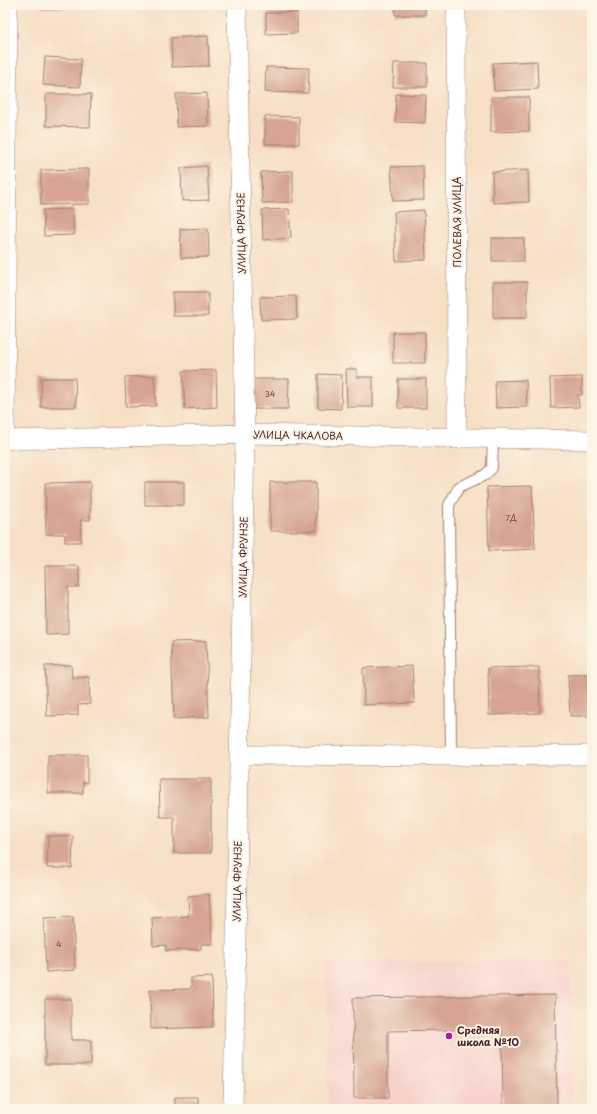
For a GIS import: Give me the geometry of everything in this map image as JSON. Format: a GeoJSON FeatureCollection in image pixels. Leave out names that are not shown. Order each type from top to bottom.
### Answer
{"type":"FeatureCollection","features":[{"type":"Feature","properties":{"kind":"street"},"geometry":{"type":"LineString","coordinates":[[5,427],[8,5]]}},
{"type":"Feature","properties":{"kind":"street","name":"УЛИЦА ФРУНЗЕ"},"geometry":{"type":"LineString","coordinates":[[233,1109],[245,434],[236,5]]}},
{"type":"Feature","properties":{"kind":"street","name":"ПОЛЕВАЯ УЛИЦА"},"geometry":{"type":"LineString","coordinates":[[456,5],[457,439]]}},
{"type":"Feature","properties":{"kind":"street","name":"УЛИЦА ЧКАЛОВА"},"geometry":{"type":"LineString","coordinates":[[5,440],[245,434],[457,439],[592,440]]}},
{"type":"Feature","properties":{"kind":"street"},"geometry":{"type":"LineString","coordinates":[[239,755],[592,755]]}},
{"type":"Feature","properties":{"kind":"lane"},"geometry":{"type":"LineString","coordinates":[[451,756],[449,505],[459,487],[485,475],[492,468],[492,439]]}},
{"type":"Feature","properties":{"kind":"shaded area","name":"Средняя школа №10"},"geometry":{"type":"Polygon","coordinates":[[[571,960],[572,1109],[328,1109],[326,963],[571,960]]]}},
{"type":"Feature","properties":{"kind":"building"},"geometry":{"type":"Polygon","coordinates":[[[41,5],[72,5],[72,8],[41,8],[41,5]]]}},
{"type":"Feature","properties":{"kind":"building"},"geometry":{"type":"Polygon","coordinates":[[[395,5],[425,5],[425,15],[395,15],[395,5]]]}},
{"type":"Feature","properties":{"kind":"building"},"geometry":{"type":"Polygon","coordinates":[[[496,5],[527,5],[527,8],[496,7],[496,5]]]}},
{"type":"Feature","properties":{"kind":"building"},"geometry":{"type":"Polygon","coordinates":[[[297,12],[297,33],[266,34],[266,13],[297,12]]]}},
{"type":"Feature","properties":{"kind":"building"},"geometry":{"type":"Polygon","coordinates":[[[208,36],[209,66],[172,67],[171,38],[208,36]]]}},
{"type":"Feature","properties":{"kind":"building"},"geometry":{"type":"Polygon","coordinates":[[[45,57],[81,59],[80,87],[43,85],[45,57]]]}},
{"type":"Feature","properties":{"kind":"building"},"geometry":{"type":"Polygon","coordinates":[[[537,61],[538,89],[494,91],[493,63],[537,61]]]}},
{"type":"Feature","properties":{"kind":"building"},"geometry":{"type":"Polygon","coordinates":[[[394,63],[427,63],[427,87],[393,87],[394,63]]]}},
{"type":"Feature","properties":{"kind":"building"},"geometry":{"type":"Polygon","coordinates":[[[266,67],[309,68],[308,93],[265,92],[266,67]]]}},
{"type":"Feature","properties":{"kind":"building"},"geometry":{"type":"Polygon","coordinates":[[[207,93],[208,126],[177,127],[176,94],[207,93]]]}},
{"type":"Feature","properties":{"kind":"building"},"geometry":{"type":"Polygon","coordinates":[[[46,94],[91,94],[90,127],[46,126],[46,94]]]}},
{"type":"Feature","properties":{"kind":"building"},"geometry":{"type":"Polygon","coordinates":[[[396,94],[426,95],[425,123],[395,122],[396,94]]]}},
{"type":"Feature","properties":{"kind":"building"},"geometry":{"type":"Polygon","coordinates":[[[491,97],[529,97],[529,131],[491,132],[491,97]]]}},
{"type":"Feature","properties":{"kind":"building"},"geometry":{"type":"Polygon","coordinates":[[[265,116],[299,117],[299,144],[265,144],[265,116]]]}},
{"type":"Feature","properties":{"kind":"building"},"geometry":{"type":"Polygon","coordinates":[[[207,166],[209,200],[182,201],[181,168],[207,166]]]}},
{"type":"Feature","properties":{"kind":"building"},"geometry":{"type":"Polygon","coordinates":[[[423,166],[424,200],[393,201],[391,167],[423,166]]]}},
{"type":"Feature","properties":{"kind":"building"},"geometry":{"type":"Polygon","coordinates":[[[89,169],[89,204],[41,205],[41,170],[89,169]]]}},
{"type":"Feature","properties":{"kind":"building"},"geometry":{"type":"Polygon","coordinates":[[[528,170],[529,202],[493,203],[492,172],[528,170]]]}},
{"type":"Feature","properties":{"kind":"building"},"geometry":{"type":"Polygon","coordinates":[[[293,171],[293,202],[262,203],[261,172],[293,171]]]}},
{"type":"Feature","properties":{"kind":"building"},"geometry":{"type":"Polygon","coordinates":[[[73,209],[74,235],[44,236],[43,210],[73,209]]]}},
{"type":"Feature","properties":{"kind":"building"},"geometry":{"type":"Polygon","coordinates":[[[289,209],[291,238],[263,240],[262,210],[289,209]]]}},
{"type":"Feature","properties":{"kind":"building"},"geometry":{"type":"Polygon","coordinates":[[[424,210],[426,260],[396,261],[394,212],[424,210]]]}},
{"type":"Feature","properties":{"kind":"building"},"geometry":{"type":"Polygon","coordinates":[[[208,228],[209,257],[181,258],[180,229],[208,228]]]}},
{"type":"Feature","properties":{"kind":"building"},"geometry":{"type":"Polygon","coordinates":[[[492,238],[524,238],[524,261],[492,261],[492,238]]]}},
{"type":"Feature","properties":{"kind":"building"},"geometry":{"type":"Polygon","coordinates":[[[493,282],[527,282],[527,318],[493,318],[493,282]]]}},
{"type":"Feature","properties":{"kind":"building"},"geometry":{"type":"Polygon","coordinates":[[[173,292],[208,292],[208,316],[173,316],[173,292]]]}},
{"type":"Feature","properties":{"kind":"building"},"geometry":{"type":"Polygon","coordinates":[[[296,296],[297,319],[261,320],[260,297],[296,296]]]}},
{"type":"Feature","properties":{"kind":"building"},"geometry":{"type":"Polygon","coordinates":[[[393,332],[425,332],[425,363],[393,363],[393,332]]]}},
{"type":"Feature","properties":{"kind":"building"},"geometry":{"type":"Polygon","coordinates":[[[346,369],[357,369],[357,377],[373,377],[373,407],[347,407],[346,369]]]}},
{"type":"Feature","properties":{"kind":"building"},"geometry":{"type":"Polygon","coordinates":[[[216,370],[217,407],[185,409],[183,371],[216,370]]]}},
{"type":"Feature","properties":{"kind":"building"},"geometry":{"type":"Polygon","coordinates":[[[318,374],[342,375],[341,409],[318,408],[318,374]]]}},
{"type":"Feature","properties":{"kind":"building"},"geometry":{"type":"Polygon","coordinates":[[[154,376],[156,406],[126,407],[125,377],[154,376]]]}},
{"type":"Feature","properties":{"kind":"building"},"geometry":{"type":"Polygon","coordinates":[[[582,377],[582,395],[578,395],[579,407],[551,408],[550,378],[582,377]]]}},
{"type":"Feature","properties":{"kind":"building"},"geometry":{"type":"Polygon","coordinates":[[[41,378],[75,378],[76,407],[41,407],[41,378]]]}},
{"type":"Feature","properties":{"kind":"building"},"geometry":{"type":"Polygon","coordinates":[[[251,379],[289,379],[288,409],[251,409],[251,379]]]}},
{"type":"Feature","properties":{"kind":"building"},"geometry":{"type":"Polygon","coordinates":[[[398,379],[426,379],[426,408],[398,408],[398,379]]]}},
{"type":"Feature","properties":{"kind":"building"},"geometry":{"type":"Polygon","coordinates":[[[526,380],[527,407],[496,408],[495,381],[526,380]]]}},
{"type":"Feature","properties":{"kind":"building"},"geometry":{"type":"Polygon","coordinates":[[[90,482],[90,520],[81,520],[81,542],[65,542],[65,534],[46,534],[45,483],[90,482]]]}},
{"type":"Feature","properties":{"kind":"building"},"geometry":{"type":"Polygon","coordinates":[[[145,482],[184,482],[184,505],[145,505],[145,482]]]}},
{"type":"Feature","properties":{"kind":"building"},"geometry":{"type":"Polygon","coordinates":[[[270,482],[316,482],[316,531],[270,531],[270,482]]]}},
{"type":"Feature","properties":{"kind":"building"},"geometry":{"type":"Polygon","coordinates":[[[532,486],[535,549],[489,551],[487,487],[532,486]]]}},
{"type":"Feature","properties":{"kind":"building"},"geometry":{"type":"Polygon","coordinates":[[[45,566],[79,566],[79,587],[68,587],[68,634],[46,635],[45,566]]]}},
{"type":"Feature","properties":{"kind":"building"},"geometry":{"type":"Polygon","coordinates":[[[206,641],[209,717],[174,719],[171,642],[206,641]]]}},
{"type":"Feature","properties":{"kind":"building"},"geometry":{"type":"Polygon","coordinates":[[[71,665],[72,678],[89,677],[90,704],[78,705],[78,715],[47,716],[45,666],[71,665]]]}},
{"type":"Feature","properties":{"kind":"building"},"geometry":{"type":"Polygon","coordinates":[[[412,666],[414,703],[364,705],[363,668],[412,666]]]}},
{"type":"Feature","properties":{"kind":"building"},"geometry":{"type":"Polygon","coordinates":[[[539,667],[540,713],[489,715],[488,668],[539,667]]]}},
{"type":"Feature","properties":{"kind":"building"},"geometry":{"type":"Polygon","coordinates":[[[592,674],[592,716],[570,716],[568,675],[592,674]]]}},
{"type":"Feature","properties":{"kind":"building"},"geometry":{"type":"Polygon","coordinates":[[[48,755],[87,755],[87,783],[83,782],[83,793],[48,793],[48,755]]]}},
{"type":"Feature","properties":{"kind":"building"},"geometry":{"type":"Polygon","coordinates":[[[159,779],[211,779],[211,853],[174,853],[174,817],[160,817],[159,779]]]}},
{"type":"Feature","properties":{"kind":"building"},"geometry":{"type":"Polygon","coordinates":[[[48,836],[73,836],[72,868],[47,868],[48,836]]]}},
{"type":"Feature","properties":{"kind":"building"},"geometry":{"type":"Polygon","coordinates":[[[209,894],[212,944],[201,944],[201,949],[166,951],[166,945],[153,946],[152,918],[189,916],[188,896],[209,894]]]}},
{"type":"Feature","properties":{"kind":"building"},"geometry":{"type":"Polygon","coordinates":[[[73,917],[75,970],[46,972],[44,918],[73,917]]]}},
{"type":"Feature","properties":{"kind":"building"},"geometry":{"type":"Polygon","coordinates":[[[212,977],[213,1027],[151,1029],[150,990],[191,989],[191,978],[212,977]]]}},
{"type":"Feature","properties":{"kind":"building"},"geometry":{"type":"Polygon","coordinates":[[[555,995],[557,1109],[503,1109],[502,1029],[388,1031],[388,1098],[354,1098],[353,998],[555,995]]]}},
{"type":"Feature","properties":{"kind":"building"},"geometry":{"type":"Polygon","coordinates":[[[45,999],[71,999],[71,1040],[91,1040],[91,1065],[45,1065],[45,999]]]}},
{"type":"Feature","properties":{"kind":"building"},"geometry":{"type":"Polygon","coordinates":[[[175,1097],[198,1097],[198,1109],[175,1109],[175,1097]]]}},
{"type":"Feature","properties":{"kind":"place","name":"Средняя школа №10"},"geometry":{"type":"Point","coordinates":[449,1036]}}]}
